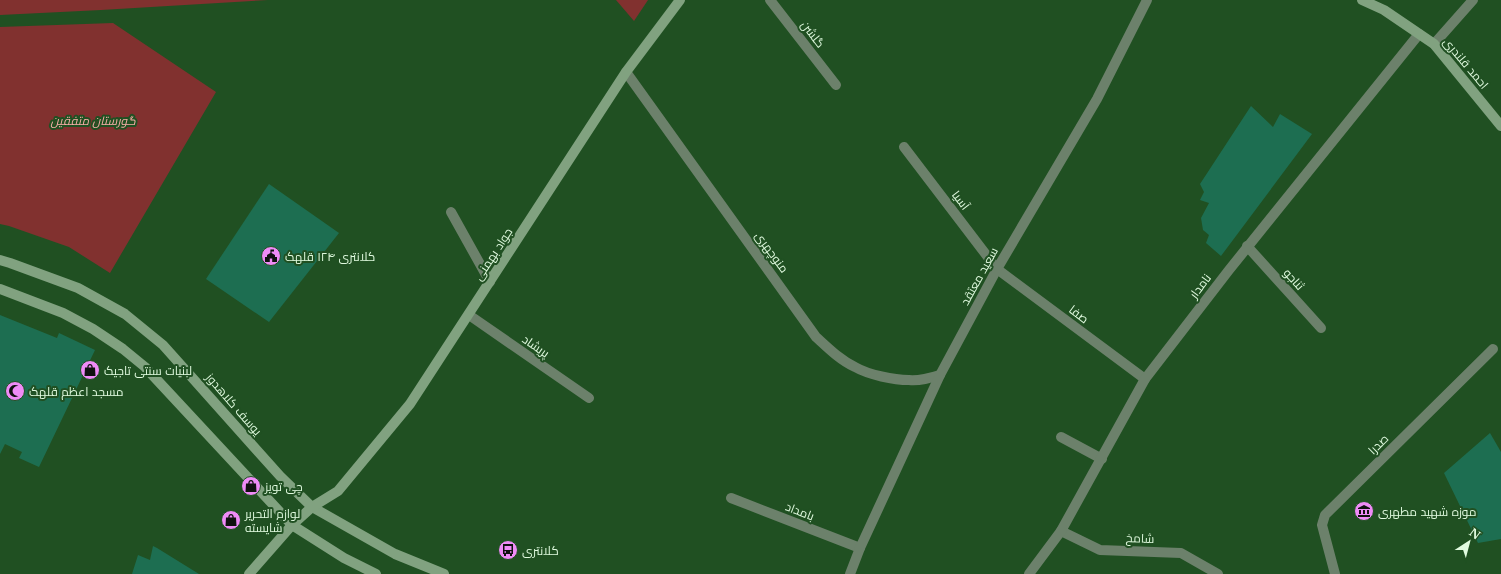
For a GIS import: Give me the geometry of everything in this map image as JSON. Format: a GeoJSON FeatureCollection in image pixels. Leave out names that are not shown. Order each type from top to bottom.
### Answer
{"type":"FeatureCollection","features":[{"type":"Feature","properties":{"kind":"main road","name":"جواد بهمنی"},"geometry":{"type":"LineString","coordinates":[[249,574],[292,525],[312,507],[338,491],[410,404],[626,72],[680,0]]}},
{"type":"Feature","properties":{"kind":"main road","name":"احمد قلندری"},"geometry":{"type":"LineString","coordinates":[[1362,0],[1384,10],[1434,44],[1501,126]]}},
{"type":"Feature","properties":{"kind":"main road","name":"یوسف کلاهدوز"},"geometry":{"type":"LineString","coordinates":[[0,260],[78,288],[125,314],[164,345],[280,476],[312,507],[395,554],[444,574]]}},
{"type":"Feature","properties":{"kind":"main road"},"geometry":{"type":"LineString","coordinates":[[0,289],[63,313],[93,329],[123,349],[144,367],[292,525],[344,558],[376,574]]}},
{"type":"Feature","properties":{"kind":"street","name":"گلشن"},"geometry":{"type":"LineString","coordinates":[[770,0],[836,85]]}},
{"type":"Feature","properties":{"kind":"street","name":"سعید معتقد"},"geometry":{"type":"LineString","coordinates":[[850,574],[860,548],[940,375],[997,269],[1097,99],[1147,0]]}},
{"type":"Feature","properties":{"kind":"street"},"geometry":{"type":"LineString","coordinates":[[1434,44],[1473,0]]}},
{"type":"Feature","properties":{"kind":"street","name":"نامدار"},"geometry":{"type":"LineString","coordinates":[[1029,574],[1061,531],[1145,379],[1248,246],[1419,34]]}},
{"type":"Feature","properties":{"kind":"street","name":"منوچهری"},"geometry":{"type":"LineString","coordinates":[[626,72],[816,337],[834,354],[856,368],[881,376],[910,380],[924,379],[940,375]]}},
{"type":"Feature","properties":{"kind":"street","name":"آسیا"},"geometry":{"type":"LineString","coordinates":[[904,147],[997,269]]}},
{"type":"Feature","properties":{"kind":"street"},"geometry":{"type":"LineString","coordinates":[[451,212],[490,282]]}},
{"type":"Feature","properties":{"kind":"street","name":"ثناجو"},"geometry":{"type":"LineString","coordinates":[[1248,246],[1321,328]]}},
{"type":"Feature","properties":{"kind":"street","name":"صفا"},"geometry":{"type":"LineString","coordinates":[[997,269],[1145,379]]}},
{"type":"Feature","properties":{"kind":"street","name":"پریشاد"},"geometry":{"type":"LineString","coordinates":[[469,315],[589,398]]}},
{"type":"Feature","properties":{"kind":"street","name":"صدرا"},"geometry":{"type":"LineString","coordinates":[[1335,574],[1322,525],[1326,515],[1493,349]]}},
{"type":"Feature","properties":{"kind":"street"},"geometry":{"type":"LineString","coordinates":[[1061,437],[1102,459]]}},
{"type":"Feature","properties":{"kind":"street","name":"بامداد"},"geometry":{"type":"LineString","coordinates":[[731,498],[860,548]]}},
{"type":"Feature","properties":{"kind":"street","name":"شامخ"},"geometry":{"type":"LineString","coordinates":[[1061,531],[1100,550],[1181,553],[1218,574]]}},
{"type":"Feature","properties":{"kind":"green space"},"geometry":{"type":"Polygon","coordinates":[[[0,0],[268,0],[0,15],[0,0]]]}},
{"type":"Feature","properties":{"kind":"green space"},"geometry":{"type":"Polygon","coordinates":[[[616,0],[648,0],[634,21],[616,0]]]}},
{"type":"Feature","properties":{"kind":"green space","name":"گورستان متفقین"},"geometry":{"type":"Polygon","coordinates":[[[113,23],[216,92],[110,273],[69,247],[0,224],[0,27],[113,23]]]}},
{"type":"Feature","properties":{"kind":"building"},"geometry":{"type":"Polygon","coordinates":[[[1251,106],[1273,127],[1280,114],[1312,134],[1221,256],[1206,243],[1209,235],[1203,230],[1201,218],[1209,203],[1200,200],[1204,192],[1200,184],[1251,106]]]}},
{"type":"Feature","properties":{"kind":"building","name":"کلانتری ۱۲۴ قلهک"},"geometry":{"type":"Polygon","coordinates":[[[269,184],[339,233],[269,322],[206,279],[269,184]]]}},
{"type":"Feature","properties":{"kind":"building"},"geometry":{"type":"Polygon","coordinates":[[[0,315],[57,338],[59,333],[95,350],[39,467],[19,458],[22,452],[5,444],[0,454],[0,315]]]}},
{"type":"Feature","properties":{"kind":"building"},"geometry":{"type":"Polygon","coordinates":[[[1490,433],[1501,452],[1501,539],[1478,543],[1444,473],[1490,433]]]}},
{"type":"Feature","properties":{"kind":"building"},"geometry":{"type":"Polygon","coordinates":[[[153,546],[199,574],[132,574],[138,555],[150,560],[153,546]]]}},
{"type":"Feature","properties":{"kind":"place","name":"کلانتری ۱۲۴ قلهک"},"geometry":{"type":"Point","coordinates":[271,256]}},
{"type":"Feature","properties":{"kind":"place","name":"لبنیات سنتی تاجیک"},"geometry":{"type":"Point","coordinates":[90,370]}},
{"type":"Feature","properties":{"kind":"place","name":"مسجد اعظم قلهک"},"geometry":{"type":"Point","coordinates":[15,391]}},
{"type":"Feature","properties":{"kind":"place","name":"چی تویز"},"geometry":{"type":"Point","coordinates":[251,486]}},
{"type":"Feature","properties":{"kind":"place","name":"موزه شهید مطهری"},"geometry":{"type":"Point","coordinates":[1364,511]}},
{"type":"Feature","properties":{"kind":"place","name":"لوازم التحریر شایسته"},"geometry":{"type":"Point","coordinates":[231,520]}},
{"type":"Feature","properties":{"kind":"place","name":"کلانتری"},"geometry":{"type":"Point","coordinates":[508,550]}}]}
